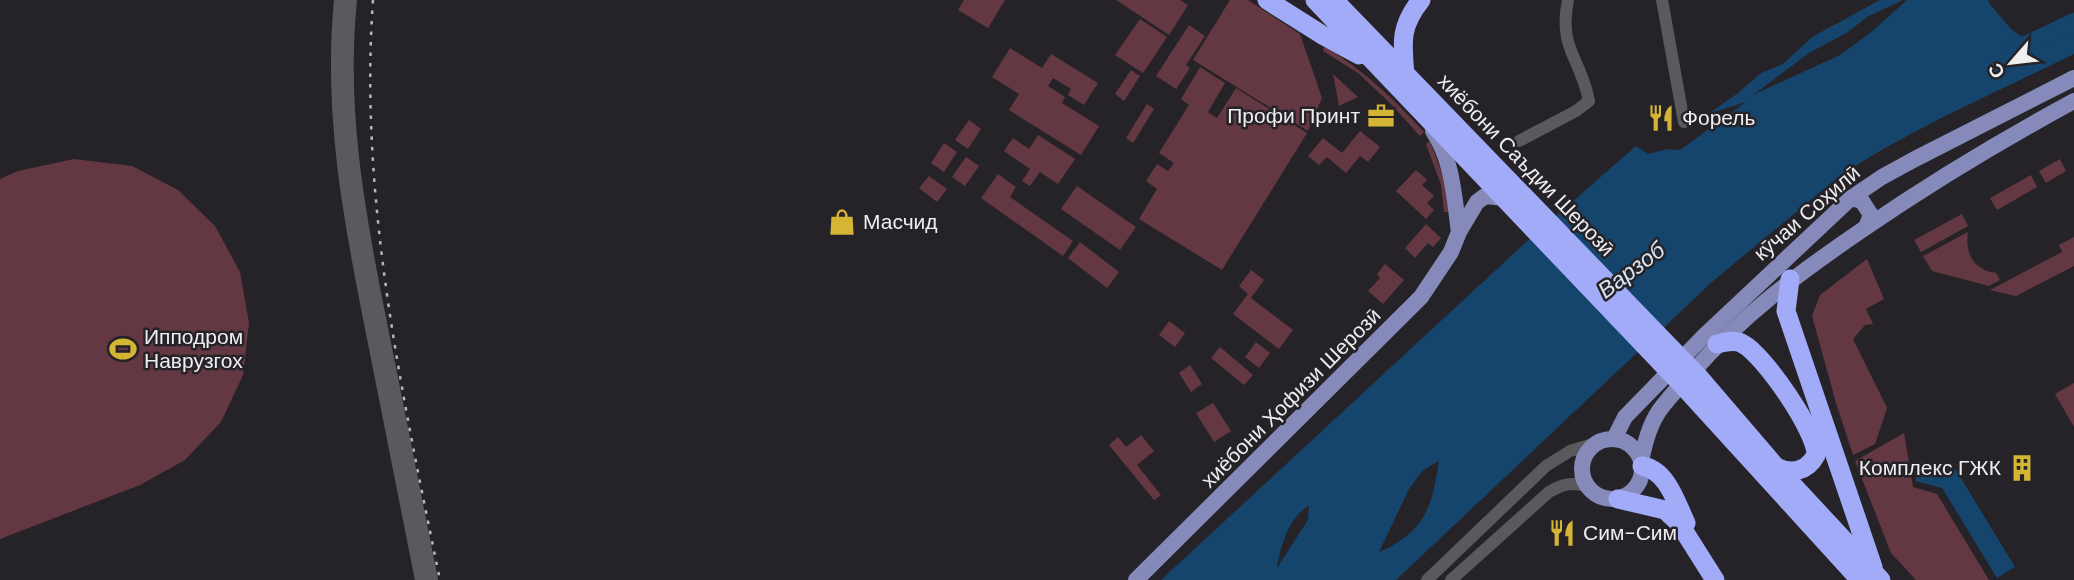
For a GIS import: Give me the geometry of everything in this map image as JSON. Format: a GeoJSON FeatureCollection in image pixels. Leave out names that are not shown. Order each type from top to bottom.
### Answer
{"type":"FeatureCollection","features":[{"type":"Feature","properties":{"kind":"highway"},"geometry":{"type":"LineString","coordinates":[[1267,0],[1324,36],[1373,62]]}},
{"type":"Feature","properties":{"kind":"highway","name":"хиёбони Саъдии Шерозӣ"},"geometry":{"type":"LineString","coordinates":[[1315,0],[1373,62],[1432,111],[1776,467],[1863,576]]}},
{"type":"Feature","properties":{"kind":"highway","name":"хиёбони Саъдии Шерозӣ"},"geometry":{"type":"LineString","coordinates":[[1334,0],[1405,74],[1504,198],[1538,221]]}},
{"type":"Feature","properties":{"kind":"highway"},"geometry":{"type":"LineString","coordinates":[[1405,74],[1402,44],[1408,16],[1422,0]]}},
{"type":"Feature","properties":{"kind":"highway"},"geometry":{"type":"LineString","coordinates":[[1790,279],[1786,311],[1863,576]]}},
{"type":"Feature","properties":{"kind":"highway"},"geometry":{"type":"LineString","coordinates":[[1717,344],[1730,341],[1745,344],[1764,362],[1813,438],[1816,455],[1806,467],[1795,471],[1776,467]]}},
{"type":"Feature","properties":{"kind":"highway","name":"хиёбони Саъдии Шерозӣ"},"geometry":{"type":"LineString","coordinates":[[1691,382],[1863,576]]}},
{"type":"Feature","properties":{"kind":"highway"},"geometry":{"type":"LineString","coordinates":[[1641,463],[1652,468],[1664,479],[1715,580]]}},
{"type":"Feature","properties":{"kind":"highway"},"geometry":{"type":"LineString","coordinates":[[1618,499],[1665,510],[1679,523],[1696,547]]}},
{"type":"Feature","properties":{"kind":"main road","name":"кӯчаи Соҳилӣ"},"geometry":{"type":"LineString","coordinates":[[1614,439],[1625,417],[1704,335],[1851,198],[1915,159],[2074,78]]}},
{"type":"Feature","properties":{"kind":"main road","name":"кӯчаи Соҳилӣ"},"geometry":{"type":"LineString","coordinates":[[1641,463],[1650,429],[1660,410],[1717,344],[1790,279],[1926,188],[2074,101]]}},
{"type":"Feature","properties":{"kind":"main road"},"geometry":{"type":"LineString","coordinates":[[1432,111],[1451,175],[1459,232]]}},
{"type":"Feature","properties":{"kind":"main road"},"geometry":{"type":"LineString","coordinates":[[1915,159],[1924,163],[1929,174],[1926,188]]}},
{"type":"Feature","properties":{"kind":"main road","name":"хиёбони Ҳофизи Шерозӣ"},"geometry":{"type":"LineString","coordinates":[[1136,580],[1421,297],[1451,253],[1459,232],[1477,202],[1485,196],[1504,198]]}},
{"type":"Feature","properties":{"kind":"main road"},"geometry":{"type":"LineString","coordinates":[[1851,198],[1862,201],[1871,215],[1866,227]]}},
{"type":"Feature","properties":{"kind":"main road"},"geometry":{"type":"LineString","coordinates":[[1614,439],[1631,445],[1641,463],[1638,483],[1633,490],[1618,499],[1606,499],[1587,486],[1581,471],[1585,455],[1595,443],[1614,439]]}},
{"type":"Feature","properties":{"kind":"street"},"geometry":{"type":"LineString","coordinates":[[340,0],[336,71],[341,155],[349,219],[385,373],[414,519],[421,580]]}},
{"type":"Feature","properties":{"kind":"street"},"geometry":{"type":"LineString","coordinates":[[351,0],[347,69],[351,149],[385,373]]}},
{"type":"Feature","properties":{"kind":"street"},"geometry":{"type":"LineString","coordinates":[[1519,141],[1576,111],[1589,101],[1566,40],[1564,27],[1568,0]]}},
{"type":"Feature","properties":{"kind":"street"},"geometry":{"type":"LineString","coordinates":[[1662,0],[1684,122]]}},
{"type":"Feature","properties":{"kind":"street"},"geometry":{"type":"LineString","coordinates":[[1427,580],[1546,466],[1570,451],[1595,443]]}},
{"type":"Feature","properties":{"kind":"street"},"geometry":{"type":"LineString","coordinates":[[1451,580],[1549,492],[1574,482],[1587,486]]}},
{"type":"Feature","properties":{"kind":"street"},"geometry":{"type":"LineString","coordinates":[[414,519],[432,580]]}},
{"type":"Feature","properties":{"kind":"shaded area"},"geometry":{"type":"Polygon","coordinates":[[[964,0],[1005,0],[988,28],[958,10],[964,0]]]}},
{"type":"Feature","properties":{"kind":"shaded area"},"geometry":{"type":"Polygon","coordinates":[[[1116,0],[1180,0],[1188,5],[1169,35],[1116,0]]]}},
{"type":"Feature","properties":{"kind":"shaded area"},"geometry":{"type":"Polygon","coordinates":[[[1230,0],[1248,0],[1300,34],[1322,98],[1308,131],[1193,60],[1230,0]]]}},
{"type":"Feature","properties":{"kind":"shaded area"},"geometry":{"type":"Polygon","coordinates":[[[1140,19],[1167,37],[1143,73],[1115,55],[1140,19]]]}},
{"type":"Feature","properties":{"kind":"shaded area"},"geometry":{"type":"Polygon","coordinates":[[[1189,25],[1205,36],[1186,65],[1190,68],[1176,89],[1156,76],[1189,25]]]}},
{"type":"Feature","properties":{"kind":"shaded area"},"geometry":{"type":"Polygon","coordinates":[[[1325,46],[1378,86],[1424,132],[1420,136],[1358,73],[1323,51],[1325,46]]]}},
{"type":"Feature","properties":{"kind":"shaded area"},"geometry":{"type":"Polygon","coordinates":[[[1010,48],[1042,68],[1051,54],[1098,83],[1084,105],[1068,95],[1071,89],[1053,78],[1048,86],[1065,97],[1062,103],[1099,126],[1081,155],[1009,110],[1019,94],[992,77],[1010,48]]]}},
{"type":"Feature","properties":{"kind":"shaded area"},"geometry":{"type":"Polygon","coordinates":[[[1200,67],[1225,83],[1208,112],[1217,118],[1236,88],[1307,133],[1222,270],[1139,219],[1157,189],[1146,181],[1157,164],[1168,171],[1174,163],[1159,153],[1189,105],[1181,99],[1200,67]]]}},
{"type":"Feature","properties":{"kind":"shaded area"},"geometry":{"type":"Polygon","coordinates":[[[1131,70],[1140,76],[1124,101],[1115,94],[1131,70]]]}},
{"type":"Feature","properties":{"kind":"shaded area"},"geometry":{"type":"Polygon","coordinates":[[[1333,74],[1358,97],[1339,106],[1333,74]]]}},
{"type":"Feature","properties":{"kind":"shaded area"},"geometry":{"type":"Polygon","coordinates":[[[1147,104],[1154,109],[1133,143],[1126,138],[1147,104]]]}},
{"type":"Feature","properties":{"kind":"shaded area"},"geometry":{"type":"Polygon","coordinates":[[[969,120],[981,129],[968,149],[955,140],[969,120]]]}},
{"type":"Feature","properties":{"kind":"shaded area"},"geometry":{"type":"Polygon","coordinates":[[[1360,131],[1380,147],[1368,162],[1360,156],[1346,173],[1327,157],[1319,165],[1308,156],[1323,138],[1342,153],[1360,131]]]}},
{"type":"Feature","properties":{"kind":"shaded area"},"geometry":{"type":"Polygon","coordinates":[[[1038,135],[1075,159],[1058,184],[1040,172],[1030,186],[1022,181],[1030,169],[1004,151],[1013,138],[1029,149],[1038,135]]]}},
{"type":"Feature","properties":{"kind":"shaded area"},"geometry":{"type":"Polygon","coordinates":[[[1430,141],[1446,184],[1450,212],[1444,212],[1441,185],[1426,144],[1430,141]]]}},
{"type":"Feature","properties":{"kind":"shaded area"},"geometry":{"type":"Polygon","coordinates":[[[944,143],[957,152],[944,172],[931,163],[944,143]]]}},
{"type":"Feature","properties":{"kind":"shaded area"},"geometry":{"type":"Polygon","coordinates":[[[966,157],[979,166],[965,186],[952,177],[966,157]]]}},
{"type":"Feature","properties":{"kind":"shaded area","name":"Ипподром Наврузгох"},"geometry":{"type":"Polygon","coordinates":[[[74,159],[132,166],[178,190],[215,226],[240,272],[249,323],[243,375],[221,422],[185,460],[140,485],[0,539],[0,179],[18,171],[74,159]]]}},
{"type":"Feature","properties":{"kind":"shaded area"},"geometry":{"type":"Polygon","coordinates":[[[2060,159],[2066,171],[2046,183],[2039,171],[2060,159]]]}},
{"type":"Feature","properties":{"kind":"shaded area"},"geometry":{"type":"Polygon","coordinates":[[[1416,170],[1427,180],[1422,185],[1434,196],[1427,203],[1434,210],[1426,219],[1396,191],[1416,170]]]}},
{"type":"Feature","properties":{"kind":"shaded area"},"geometry":{"type":"Polygon","coordinates":[[[998,174],[1016,187],[1010,197],[1073,241],[1063,256],[981,198],[998,174]]]}},
{"type":"Feature","properties":{"kind":"shaded area"},"geometry":{"type":"Polygon","coordinates":[[[2031,175],[2037,187],[1997,210],[1990,198],[2031,175]]]}},
{"type":"Feature","properties":{"kind":"shaded area"},"geometry":{"type":"Polygon","coordinates":[[[929,176],[947,189],[937,202],[919,188],[929,176]]]}},
{"type":"Feature","properties":{"kind":"shaded area"},"geometry":{"type":"Polygon","coordinates":[[[1077,186],[1136,227],[1120,250],[1061,209],[1077,186]]]}},
{"type":"Feature","properties":{"kind":"shaded area"},"geometry":{"type":"Polygon","coordinates":[[[1962,214],[1968,226],[1921,252],[1914,240],[1962,214]]]}},
{"type":"Feature","properties":{"kind":"shaded area"},"geometry":{"type":"Polygon","coordinates":[[[1426,224],[1441,238],[1433,247],[1428,243],[1415,258],[1405,248],[1426,224]]]}},
{"type":"Feature","properties":{"kind":"shaded area"},"geometry":{"type":"Polygon","coordinates":[[[1968,232],[1968,247],[1972,259],[1982,268],[1996,273],[2000,280],[1989,286],[1932,271],[1923,256],[1968,232]]]}},
{"type":"Feature","properties":{"kind":"shaded area"},"geometry":{"type":"Polygon","coordinates":[[[2074,237],[2074,266],[2016,296],[1990,290],[2062,252],[2059,245],[2074,237]]]}},
{"type":"Feature","properties":{"kind":"shaded area"},"geometry":{"type":"Polygon","coordinates":[[[1080,242],[1119,272],[1107,288],[1068,258],[1080,242]]]}},
{"type":"Feature","properties":{"kind":"shaded area"},"geometry":{"type":"Polygon","coordinates":[[[1867,259],[1884,299],[1866,309],[1873,324],[1865,325],[1853,339],[1887,408],[1875,444],[1853,455],[1812,316],[1820,295],[1867,259]]]}},
{"type":"Feature","properties":{"kind":"shaded area"},"geometry":{"type":"Polygon","coordinates":[[[1385,264],[1404,280],[1383,304],[1368,291],[1380,278],[1377,274],[1385,264]]]}},
{"type":"Feature","properties":{"kind":"shaded area"},"geometry":{"type":"Polygon","coordinates":[[[1251,270],[1264,280],[1251,298],[1293,330],[1279,349],[1233,314],[1248,294],[1239,286],[1251,270]]]}},
{"type":"Feature","properties":{"kind":"shaded area"},"geometry":{"type":"Polygon","coordinates":[[[1169,321],[1185,333],[1175,347],[1159,335],[1169,321]]]}},
{"type":"Feature","properties":{"kind":"shaded area"},"geometry":{"type":"Polygon","coordinates":[[[1256,342],[1270,353],[1259,368],[1245,357],[1256,342]]]}},
{"type":"Feature","properties":{"kind":"shaded area"},"geometry":{"type":"Polygon","coordinates":[[[1220,347],[1253,375],[1244,385],[1211,358],[1220,347]]]}},
{"type":"Feature","properties":{"kind":"shaded area"},"geometry":{"type":"Polygon","coordinates":[[[1190,365],[1202,384],[1191,392],[1179,373],[1190,365]]]}},
{"type":"Feature","properties":{"kind":"shaded area"},"geometry":{"type":"Polygon","coordinates":[[[2074,383],[2074,427],[2055,394],[2074,383]]]}},
{"type":"Feature","properties":{"kind":"shaded area"},"geometry":{"type":"Polygon","coordinates":[[[1213,403],[1231,431],[1214,442],[1196,413],[1213,403]]]}},
{"type":"Feature","properties":{"kind":"shaded area"},"geometry":{"type":"Polygon","coordinates":[[[1904,433],[1913,487],[1937,494],[1989,580],[1916,580],[1891,553],[1855,461],[1904,433]]]}},
{"type":"Feature","properties":{"kind":"shaded area"},"geometry":{"type":"Polygon","coordinates":[[[1141,435],[1154,451],[1137,465],[1161,495],[1154,500],[1109,445],[1118,437],[1126,447],[1141,435]]]}},
{"type":"Feature","properties":{"kind":"water"},"geometry":{"type":"Polygon","coordinates":[[[1880,0],[1903,0],[1867,17],[1848,32],[1809,53],[1753,95],[1840,55],[1907,0],[1989,0],[2011,29],[2038,49],[2074,23],[2074,54],[1941,118],[1842,174],[1712,282],[1396,580],[1161,580],[1524,244],[1636,146],[1648,154],[1668,149],[1680,150],[1746,102],[1708,114],[1761,73],[1783,64],[1812,37],[1880,0]],[[1439,461],[1422,471],[1409,489],[1379,552],[1407,536],[1424,516],[1433,492],[1439,461]],[[1309,506],[1291,525],[1280,551],[1277,568],[1308,520],[1309,506]]]}},
{"type":"Feature","properties":{"kind":"water"},"geometry":{"type":"Polygon","coordinates":[[[1920,461],[1956,470],[2015,567],[1997,578],[1942,488],[1915,481],[1920,461]]]}},
{"type":"Feature","properties":{"kind":"waterway","name":"Варзоб"},"geometry":{"type":"LineString","coordinates":[[2011,52],[2074,22]]}},
{"type":"Feature","properties":{"kind":"railway"},"geometry":{"type":"LineString","coordinates":[[373,0],[370,73],[378,219],[398,364],[440,580]]}},
{"type":"Feature","properties":{"kind":"place","name":"Профи Принт"},"geometry":{"type":"Point","coordinates":[1381,116]}},
{"type":"Feature","properties":{"kind":"place","name":"Форель"},"geometry":{"type":"Point","coordinates":[1661,118]}},
{"type":"Feature","properties":{"kind":"place","name":"Масчид"},"geometry":{"type":"Point","coordinates":[842,222]}},
{"type":"Feature","properties":{"kind":"place","name":"Ипподром Наврузгох"},"geometry":{"type":"Point","coordinates":[123,349]}},
{"type":"Feature","properties":{"kind":"place","name":"Комплекс ГЖК"},"geometry":{"type":"Point","coordinates":[2022,468]}},
{"type":"Feature","properties":{"kind":"place","name":"Сим-Сим"},"geometry":{"type":"Point","coordinates":[1562,533]}}]}
